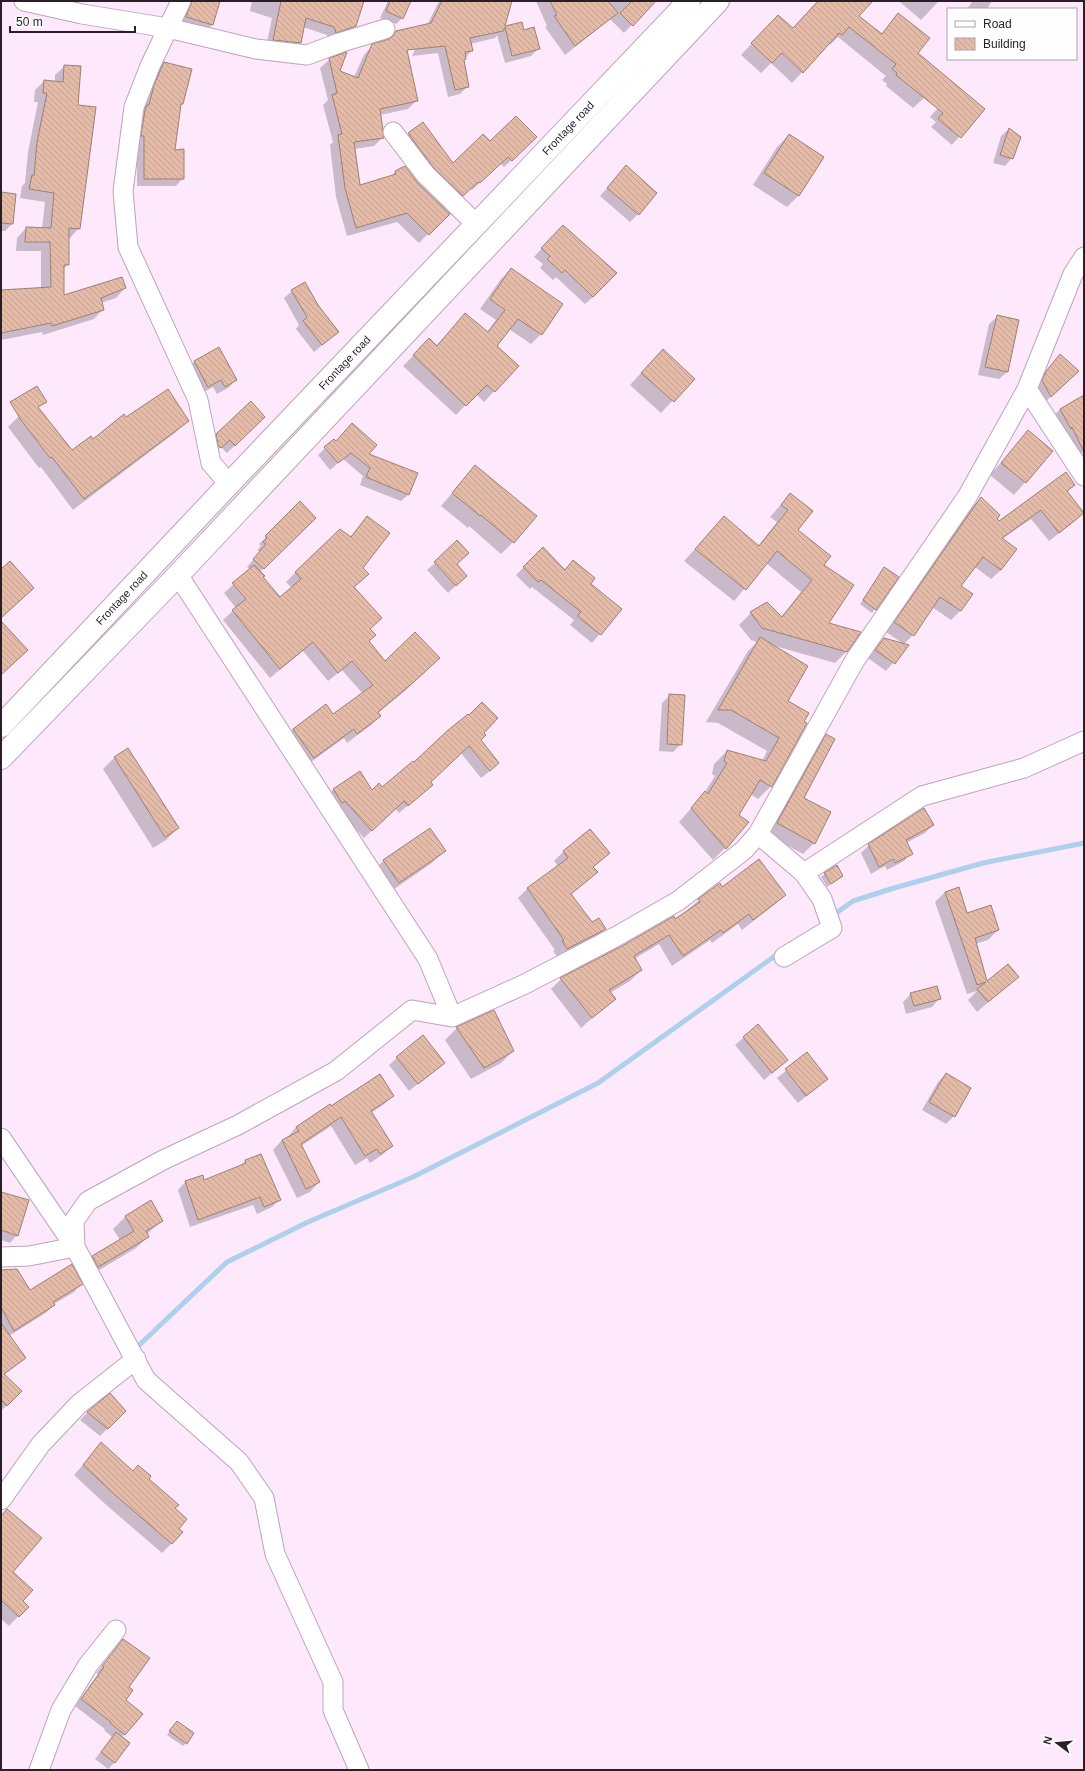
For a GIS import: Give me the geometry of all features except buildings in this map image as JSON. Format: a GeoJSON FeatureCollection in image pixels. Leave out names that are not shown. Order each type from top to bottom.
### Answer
{"type":"FeatureCollection","features":[{"type":"Feature","properties":{"kind":"main road","name":"Frontage road"},"geometry":{"type":"LineString","coordinates":[[1,726],[689,1]]}},
{"type":"Feature","properties":{"kind":"main road"},"geometry":{"type":"LineString","coordinates":[[1,758],[178,576],[709,4]]}},
{"type":"Feature","properties":{"kind":"street"},"geometry":{"type":"LineString","coordinates":[[24,1],[82,14],[168,28],[256,49],[307,55],[339,43],[385,29]]}},
{"type":"Feature","properties":{"kind":"street"},"geometry":{"type":"LineString","coordinates":[[181,1],[150,66],[134,107],[124,191],[128,247],[198,400],[211,463],[229,484]]}},
{"type":"Feature","properties":{"kind":"street"},"geometry":{"type":"LineString","coordinates":[[393,132],[425,174],[476,224]]}},
{"type":"Feature","properties":{"kind":"street"},"geometry":{"type":"LineString","coordinates":[[75,1247],[74,1221],[88,1201],[163,1160],[238,1125],[336,1071],[412,1010],[452,1018],[525,984],[617,936],[678,901],[744,850],[758,834],[855,660],[967,497],[1027,389],[1073,274],[1084,257]]}},
{"type":"Feature","properties":{"kind":"street"},"geometry":{"type":"LineString","coordinates":[[1027,389],[1084,476]]}},
{"type":"Feature","properties":{"kind":"street"},"geometry":{"type":"LineString","coordinates":[[178,576],[428,959],[452,1018]]}},
{"type":"Feature","properties":{"kind":"street"},"geometry":{"type":"LineString","coordinates":[[804,873],[922,796],[1024,768],[1084,741]]}},
{"type":"Feature","properties":{"kind":"street"},"geometry":{"type":"LineString","coordinates":[[758,834],[804,873],[822,899],[832,928],[784,957]]}},
{"type":"Feature","properties":{"kind":"street"},"geometry":{"type":"LineString","coordinates":[[1,1138],[75,1247],[146,1380],[239,1462],[264,1498],[275,1554],[333,1682],[333,1710],[359,1770]]}},
{"type":"Feature","properties":{"kind":"street"},"geometry":{"type":"LineString","coordinates":[[1,1257],[29,1256],[75,1247]]}},
{"type":"Feature","properties":{"kind":"street"},"geometry":{"type":"LineString","coordinates":[[1,1500],[41,1444],[79,1404],[136,1359]]}},
{"type":"Feature","properties":{"kind":"street"},"geometry":{"type":"LineString","coordinates":[[39,1770],[61,1710],[88,1665],[116,1630]]}},
{"type":"Feature","properties":{"kind":"waterway"},"geometry":{"type":"LineString","coordinates":[[832,916],[853,901],[894,888],[983,863],[1084,843]]}},
{"type":"Feature","properties":{"kind":"waterway"},"geometry":{"type":"LineString","coordinates":[[135,1349],[227,1262],[308,1222],[413,1177],[598,1083],[779,953]]}}]}
